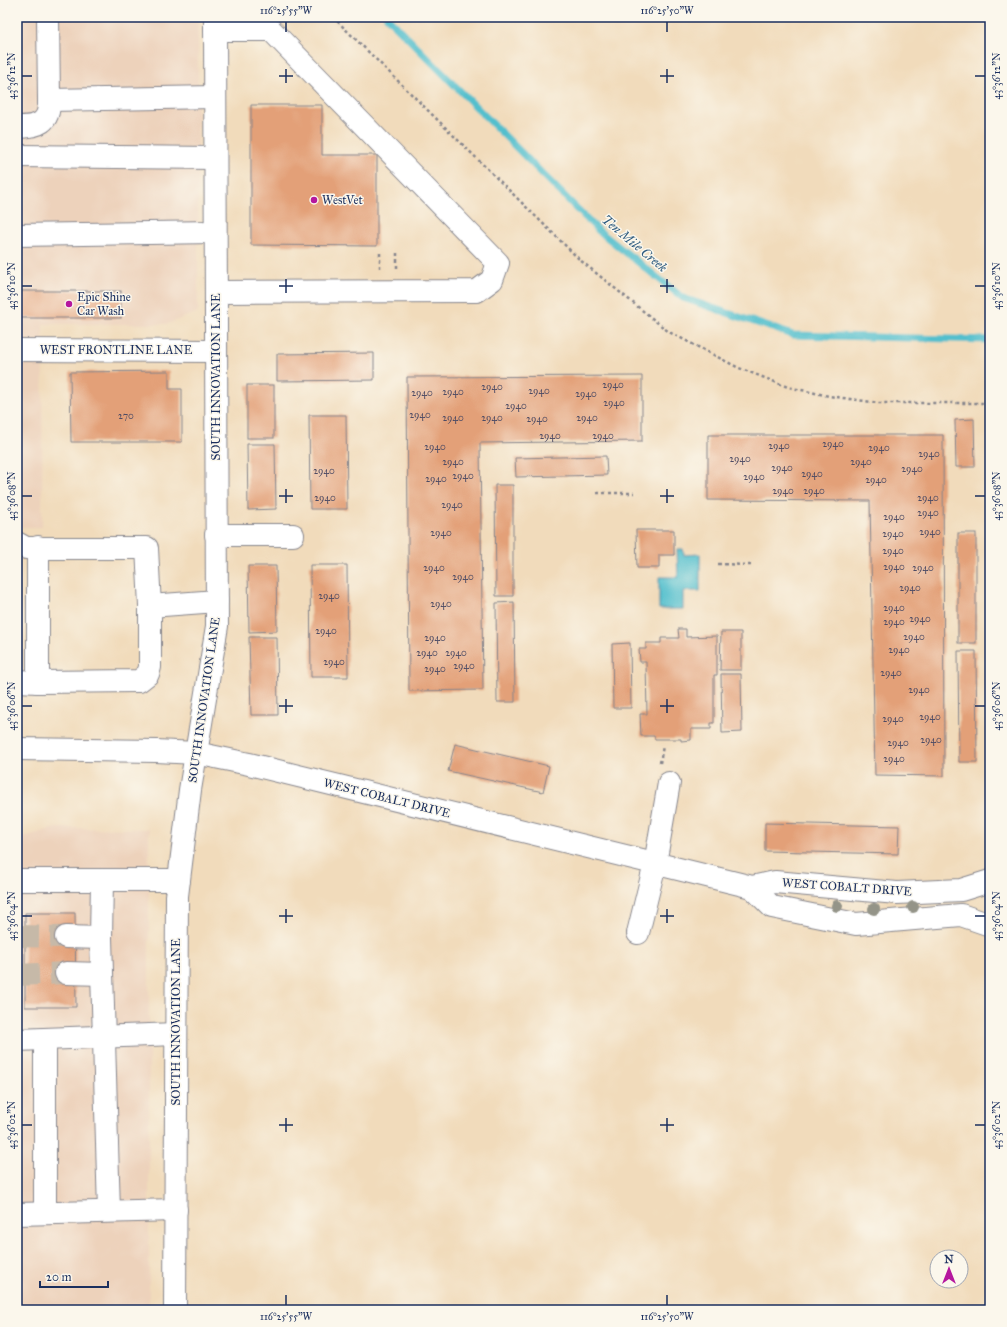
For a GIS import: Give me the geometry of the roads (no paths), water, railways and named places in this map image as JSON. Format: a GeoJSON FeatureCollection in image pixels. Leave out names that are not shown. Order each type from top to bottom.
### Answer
{"type":"FeatureCollection","features":[{"type":"Feature","properties":{"kind":"street"},"geometry":{"type":"LineString","coordinates":[[17,127],[37,125],[47,116],[49,100],[48,17]]}},
{"type":"Feature","properties":{"kind":"street"},"geometry":{"type":"LineString","coordinates":[[215,24],[271,30],[498,263],[492,280],[477,291],[216,292]]}},
{"type":"Feature","properties":{"kind":"street","name":"SOUTH INNOVATION LANE"},"geometry":{"type":"LineString","coordinates":[[175,1310],[177,896],[196,753],[217,626],[215,24]]}},
{"type":"Feature","properties":{"kind":"street"},"geometry":{"type":"LineString","coordinates":[[49,100],[215,97]]}},
{"type":"Feature","properties":{"kind":"street"},"geometry":{"type":"LineString","coordinates":[[17,156],[215,158]]}},
{"type":"Feature","properties":{"kind":"street"},"geometry":{"type":"LineString","coordinates":[[17,235],[215,232]]}},
{"type":"Feature","properties":{"kind":"street","name":"WEST FRONTLINE LANE"},"geometry":{"type":"LineString","coordinates":[[17,350],[216,351]]}},
{"type":"Feature","properties":{"kind":"street"},"geometry":{"type":"LineString","coordinates":[[216,535],[293,535]]}},
{"type":"Feature","properties":{"kind":"street"},"geometry":{"type":"LineString","coordinates":[[17,681],[38,682],[139,681],[148,674],[150,667],[150,606],[147,548],[25,549],[38,682]]}},
{"type":"Feature","properties":{"kind":"street"},"geometry":{"type":"LineString","coordinates":[[150,606],[217,601]]}},
{"type":"Feature","properties":{"kind":"street","name":"WEST COBALT DRIVE"},"geometry":{"type":"LineString","coordinates":[[17,749],[196,753],[249,764],[752,887],[775,882],[898,893],[961,890],[990,881]]}},
{"type":"Feature","properties":{"kind":"street"},"geometry":{"type":"LineString","coordinates":[[638,933],[655,864],[669,783]]}},
{"type":"Feature","properties":{"kind":"street"},"geometry":{"type":"LineString","coordinates":[[17,880],[179,880]]}},
{"type":"Feature","properties":{"kind":"street"},"geometry":{"type":"LineString","coordinates":[[102,880],[101,938],[109,1211]]}},
{"type":"Feature","properties":{"kind":"street"},"geometry":{"type":"LineString","coordinates":[[752,887],[772,907],[856,924],[961,915],[990,925]]}},
{"type":"Feature","properties":{"kind":"street"},"geometry":{"type":"LineString","coordinates":[[66,937],[101,938]]}},
{"type":"Feature","properties":{"kind":"street"},"geometry":{"type":"LineString","coordinates":[[66,974],[102,974]]}},
{"type":"Feature","properties":{"kind":"street"},"geometry":{"type":"LineString","coordinates":[[17,1040],[176,1034]]}},
{"type":"Feature","properties":{"kind":"street"},"geometry":{"type":"LineString","coordinates":[[46,1040],[46,1213]]}},
{"type":"Feature","properties":{"kind":"street"},"geometry":{"type":"LineString","coordinates":[[17,1214],[176,1210]]}},
{"type":"Feature","properties":{"kind":"water"},"geometry":{"type":"Polygon","coordinates":[[[677,549],[683,549],[684,555],[700,554],[700,591],[683,591],[683,609],[659,609],[659,577],[678,577],[677,549]]]}},
{"type":"Feature","properties":{"kind":"waterway","name":"Ten Mile Creek"},"geometry":{"type":"LineString","coordinates":[[387,17],[599,231],[683,298],[793,335],[990,340]]}},
{"type":"Feature","properties":{"kind":"tunnel"},"geometry":{"type":"LineString","coordinates":[[17,936],[66,937]]}},
{"type":"Feature","properties":{"kind":"tunnel"},"geometry":{"type":"LineString","coordinates":[[17,975],[66,973]]}},
{"type":"Feature","properties":{"kind":"place","name":"WestVet"},"geometry":{"type":"Point","coordinates":[314,200]}},
{"type":"Feature","properties":{"kind":"place","name":"Epic Shine Car Wash"},"geometry":{"type":"Point","coordinates":[69,304]}}]}
